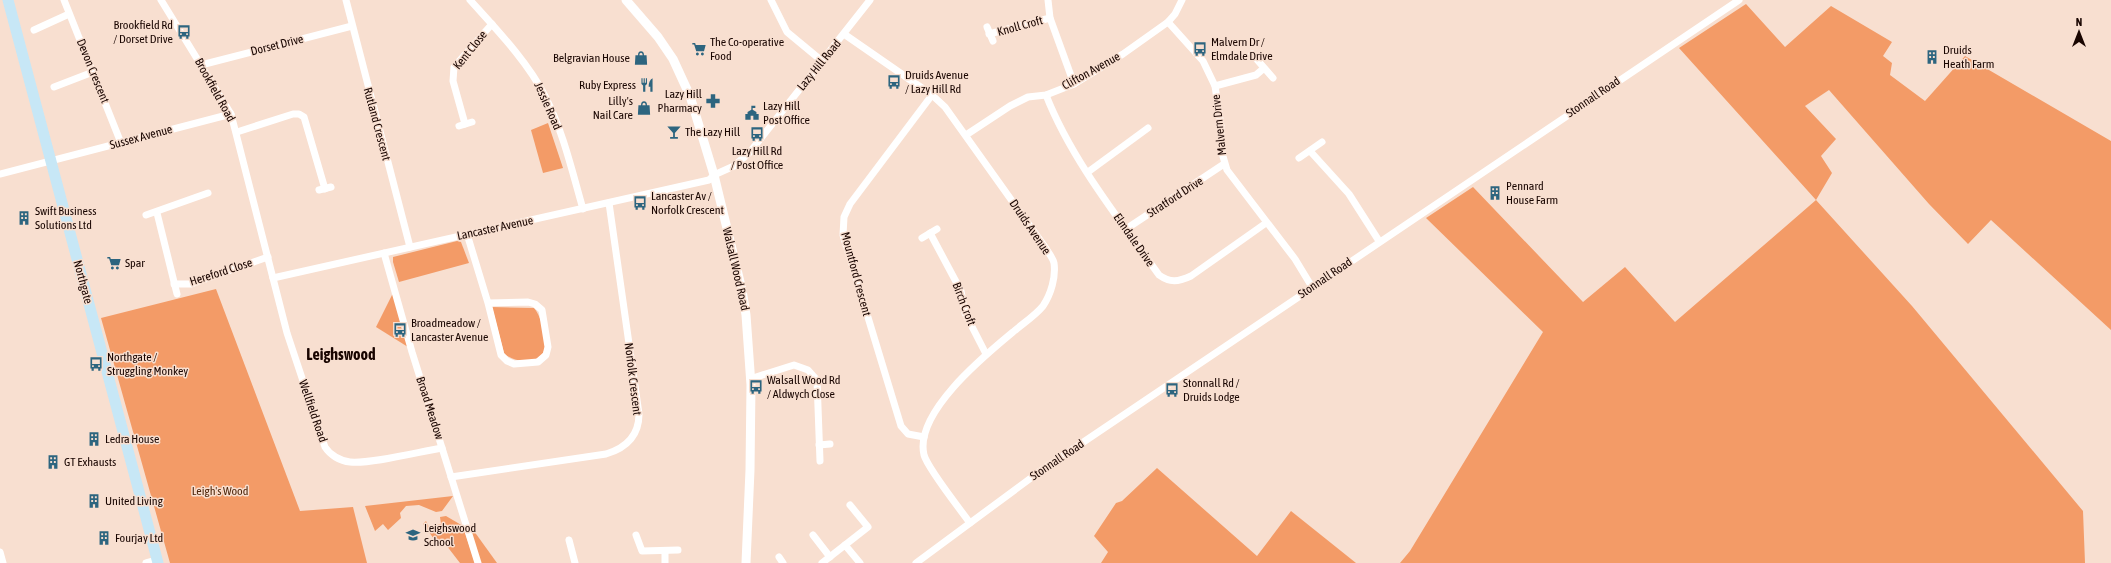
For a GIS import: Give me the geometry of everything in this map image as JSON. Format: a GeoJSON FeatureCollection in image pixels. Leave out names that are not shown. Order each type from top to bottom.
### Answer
{"type":"FeatureCollection","features":[{"type":"Feature","properties":{"kind":"main road","name":"Northgate"},"geometry":{"type":"LineString","coordinates":[[8,0],[158,562]]}},
{"type":"Feature","properties":{"kind":"street","name":"Devon Crescent"},"geometry":{"type":"LineString","coordinates":[[64,0],[121,143]]}},
{"type":"Feature","properties":{"kind":"street","name":"Brookfield Road"},"geometry":{"type":"LineString","coordinates":[[161,0],[231,114],[237,132],[268,257]]}},
{"type":"Feature","properties":{"kind":"street","name":"Rutland Crescent"},"geometry":{"type":"LineString","coordinates":[[346,0],[410,247]]}},
{"type":"Feature","properties":{"kind":"street","name":"Jessie Road"},"geometry":{"type":"LineString","coordinates":[[470,0],[492,24],[534,76],[546,97],[556,121],[584,209]]}},
{"type":"Feature","properties":{"kind":"street","name":"Walsall Wood Road"},"geometry":{"type":"LineString","coordinates":[[626,0],[658,37],[673,59],[690,96],[714,175],[746,315],[750,380],[750,470],[746,563]]}},
{"type":"Feature","properties":{"kind":"street"},"geometry":{"type":"LineString","coordinates":[[771,0],[787,32],[822,61]]}},
{"type":"Feature","properties":{"kind":"street","name":"Lazy Hill Road"},"geometry":{"type":"LineString","coordinates":[[714,175],[734,166],[750,152],[870,0]]}},
{"type":"Feature","properties":{"kind":"street"},"geometry":{"type":"LineString","coordinates":[[1048,0],[1050,18],[1074,84]]}},
{"type":"Feature","properties":{"kind":"street","name":"Clifton Avenue"},"geometry":{"type":"LineString","coordinates":[[966,135],[1010,106],[1028,97],[1046,95],[1074,84],[1123,54],[1168,22],[1175,14],[1182,0]]}},
{"type":"Feature","properties":{"kind":"street","name":"Stonnall Road"},"geometry":{"type":"LineString","coordinates":[[916,563],[1039,472],[1738,0]]}},
{"type":"Feature","properties":{"kind":"street"},"geometry":{"type":"LineString","coordinates":[[34,30],[69,14]]}},
{"type":"Feature","properties":{"kind":"street","name":"Knoll Croft"},"geometry":{"type":"LineString","coordinates":[[990,34],[1050,18]]}},
{"type":"Feature","properties":{"kind":"street","name":"Malvern Drive"},"geometry":{"type":"LineString","coordinates":[[1168,22],[1204,61],[1215,86],[1224,164],[1266,223],[1295,259],[1312,287]]}},
{"type":"Feature","properties":{"kind":"street","name":"Kent Close"},"geometry":{"type":"LineString","coordinates":[[465,124],[453,81],[454,67],[492,24]]}},
{"type":"Feature","properties":{"kind":"street","name":"Dorset Drive"},"geometry":{"type":"LineString","coordinates":[[201,65],[352,26]]}},
{"type":"Feature","properties":{"kind":"street","name":"Druids Avenue"},"geometry":{"type":"LineString","coordinates":[[844,34],[932,95],[945,107],[1045,247],[1054,262],[1054,277],[1050,292],[1042,307],[986,354],[935,410],[924,437],[924,456],[970,523]]}},
{"type":"Feature","properties":{"kind":"street"},"geometry":{"type":"LineString","coordinates":[[1252,54],[1263,69],[1273,78]]}},
{"type":"Feature","properties":{"kind":"street"},"geometry":{"type":"LineString","coordinates":[[1215,86],[1256,75],[1263,69]]}},
{"type":"Feature","properties":{"kind":"street"},"geometry":{"type":"LineString","coordinates":[[54,87],[93,72]]}},
{"type":"Feature","properties":{"kind":"street","name":"Mountford Crescent"},"geometry":{"type":"LineString","coordinates":[[924,437],[908,434],[901,426],[843,235],[844,217],[850,204],[932,95]]}},
{"type":"Feature","properties":{"kind":"street","name":"Elmdale Drive"},"geometry":{"type":"LineString","coordinates":[[1046,95],[1057,123],[1088,172],[1159,276],[1173,282],[1190,276],[1266,223]]}},
{"type":"Feature","properties":{"kind":"street","name":"Sussex Avenue"},"geometry":{"type":"LineString","coordinates":[[0,174],[231,114]]}},
{"type":"Feature","properties":{"kind":"street"},"geometry":{"type":"LineString","coordinates":[[237,132],[293,114],[299,114],[304,117],[325,189]]}},
{"type":"Feature","properties":{"kind":"street"},"geometry":{"type":"LineString","coordinates":[[1088,172],[1146,133]]}},
{"type":"Feature","properties":{"kind":"street"},"geometry":{"type":"LineString","coordinates":[[1299,158],[1322,142]]}},
{"type":"Feature","properties":{"kind":"street"},"geometry":{"type":"LineString","coordinates":[[1310,151],[1349,194],[1378,242]]}},
{"type":"Feature","properties":{"kind":"street","name":"Stratford Drive"},"geometry":{"type":"LineString","coordinates":[[1126,229],[1224,164]]}},
{"type":"Feature","properties":{"kind":"street","name":"Lancaster Avenue"},"geometry":{"type":"LineString","coordinates":[[273,278],[709,180],[714,175]]}},
{"type":"Feature","properties":{"kind":"street"},"geometry":{"type":"LineString","coordinates":[[146,215],[157,213],[208,193]]}},
{"type":"Feature","properties":{"kind":"street"},"geometry":{"type":"LineString","coordinates":[[198,196],[201,204]]}},
{"type":"Feature","properties":{"kind":"street","name":"Norfolk Crescent"},"geometry":{"type":"LineString","coordinates":[[451,477],[606,454],[617,451],[632,439],[639,422],[639,414],[609,203]]}},
{"type":"Feature","properties":{"kind":"street","name":"Hereford Close"},"geometry":{"type":"LineString","coordinates":[[157,213],[177,294]]}},
{"type":"Feature","properties":{"kind":"street"},"geometry":{"type":"LineString","coordinates":[[922,238],[937,229]]}},
{"type":"Feature","properties":{"kind":"street","name":"Birch Croft"},"geometry":{"type":"LineString","coordinates":[[930,233],[961,291],[965,313],[986,354]]}},
{"type":"Feature","properties":{"kind":"street"},"geometry":{"type":"LineString","coordinates":[[467,234],[488,303],[501,355],[507,361],[514,364],[538,362],[546,355],[548,347],[542,310],[535,304],[528,302],[488,303]]}},
{"type":"Feature","properties":{"kind":"street","name":"Broad Meadow"},"geometry":{"type":"LineString","coordinates":[[384,253],[412,352],[478,563]]}},
{"type":"Feature","properties":{"kind":"street","name":"Wellfield Road"},"geometry":{"type":"LineString","coordinates":[[268,257],[287,333],[302,381],[328,451],[341,460],[361,462],[442,448]]}},
{"type":"Feature","properties":{"kind":"street","name":"Hereford Close"},"geometry":{"type":"LineString","coordinates":[[174,284],[191,284],[268,257]]}},
{"type":"Feature","properties":{"kind":"street"},"geometry":{"type":"LineString","coordinates":[[750,380],[794,365],[808,370],[817,380],[820,462]]}},
{"type":"Feature","properties":{"kind":"street"},"geometry":{"type":"LineString","coordinates":[[819,445],[830,444]]}},
{"type":"Feature","properties":{"kind":"street"},"geometry":{"type":"LineString","coordinates":[[822,563],[868,527],[850,505]]}},
{"type":"Feature","properties":{"kind":"street"},"geometry":{"type":"LineString","coordinates":[[636,535],[642,551],[665,552],[678,550]]}},
{"type":"Feature","properties":{"kind":"street"},"geometry":{"type":"LineString","coordinates":[[813,535],[830,557]]}},
{"type":"Feature","properties":{"kind":"street"},"geometry":{"type":"LineString","coordinates":[[569,540],[575,563]]}},
{"type":"Feature","properties":{"kind":"street"},"geometry":{"type":"LineString","coordinates":[[845,545],[860,563]]}},
{"type":"Feature","properties":{"kind":"street"},"geometry":{"type":"LineString","coordinates":[[0,552],[3,563]]}},
{"type":"Feature","properties":{"kind":"street"},"geometry":{"type":"LineString","coordinates":[[665,552],[665,563]]}},
{"type":"Feature","properties":{"kind":"street"},"geometry":{"type":"LineString","coordinates":[[146,563],[158,562]]}},
{"type":"Feature","properties":{"kind":"green space"},"geometry":{"type":"Polygon","coordinates":[[[1746,4],[1785,47],[1831,6],[1892,42],[1883,56],[1892,63],[1890,75],[1925,101],[1965,56],[2111,141],[2111,330],[1991,220],[1968,244],[1929,204],[1829,90],[1805,106],[1836,139],[1821,156],[1832,173],[1816,200],[1679,48],[1746,4]]]}},
{"type":"Feature","properties":{"kind":"green space"},"geometry":{"type":"Polygon","coordinates":[[[548,123],[563,168],[543,173],[531,130],[548,123]]]}},
{"type":"Feature","properties":{"kind":"green space"},"geometry":{"type":"Polygon","coordinates":[[[1473,187],[1583,302],[1625,267],[1675,322],[1816,200],[1912,306],[2083,511],[2085,563],[1400,563],[1410,551],[1543,332],[1426,218],[1473,187]]]}},
{"type":"Feature","properties":{"kind":"green space"},"geometry":{"type":"Polygon","coordinates":[[[457,241],[461,242],[469,263],[399,282],[393,257],[457,241]]]}},
{"type":"Feature","properties":{"kind":"green space","name":"Leigh's Wood"},"geometry":{"type":"Polygon","coordinates":[[[216,289],[300,511],[353,507],[367,563],[170,563],[101,318],[216,289]]]}},
{"type":"Feature","properties":{"kind":"green space"},"geometry":{"type":"Polygon","coordinates":[[[393,293],[408,347],[376,327],[393,293]]]}},
{"type":"Feature","properties":{"kind":"green space"},"geometry":{"type":"Polygon","coordinates":[[[492,307],[534,308],[539,317],[545,337],[545,349],[543,353],[535,359],[524,361],[512,358],[504,353],[492,307]]]}},
{"type":"Feature","properties":{"kind":"green space"},"geometry":{"type":"Polygon","coordinates":[[[1157,468],[1257,556],[1291,511],[1356,563],[1101,563],[1108,552],[1094,536],[1116,503],[1122,501],[1157,468]]]}},
{"type":"Feature","properties":{"kind":"green space"},"geometry":{"type":"Polygon","coordinates":[[[453,496],[442,511],[436,512],[419,505],[406,506],[400,513],[401,518],[388,530],[383,524],[375,531],[365,506],[453,496]]]}},
{"type":"Feature","properties":{"kind":"green space"},"geometry":{"type":"Polygon","coordinates":[[[446,516],[463,526],[475,563],[460,563],[443,541],[436,546],[432,540],[434,539],[423,524],[426,521],[429,527],[441,524],[440,517],[446,516]]]}},
{"type":"Feature","properties":{"kind":"green space"},"geometry":{"type":"Polygon","coordinates":[[[466,520],[497,563],[478,563],[466,520]]]}},
{"type":"Feature","properties":{"kind":"place","name":"Brookfield Rd / Dorset Drive"},"geometry":{"type":"Point","coordinates":[184,32]}},
{"type":"Feature","properties":{"kind":"place","name":"The Co-operative Food"},"geometry":{"type":"Point","coordinates":[699,49]}},
{"type":"Feature","properties":{"kind":"place","name":"Malvern Dr / Elmdale Drive"},"geometry":{"type":"Point","coordinates":[1200,49]}},
{"type":"Feature","properties":{"kind":"place","name":"Druids Heath Farm"},"geometry":{"type":"Point","coordinates":[1932,57]}},
{"type":"Feature","properties":{"kind":"place","name":"Belgravian House"},"geometry":{"type":"Point","coordinates":[641,58]}},
{"type":"Feature","properties":{"kind":"place","name":"Druids Avenue / Lazy Hill Rd"},"geometry":{"type":"Point","coordinates":[894,82]}},
{"type":"Feature","properties":{"kind":"place","name":"Ruby Express"},"geometry":{"type":"Point","coordinates":[647,85]}},
{"type":"Feature","properties":{"kind":"place","name":"Lazy Hill Pharmacy"},"geometry":{"type":"Point","coordinates":[713,101]}},
{"type":"Feature","properties":{"kind":"place","name":"Lilly's Nail Care"},"geometry":{"type":"Point","coordinates":[644,108]}},
{"type":"Feature","properties":{"kind":"place","name":"Lazy Hill Post Office"},"geometry":{"type":"Point","coordinates":[752,113]}},
{"type":"Feature","properties":{"kind":"place","name":"The Lazy Hill"},"geometry":{"type":"Point","coordinates":[674,132]}},
{"type":"Feature","properties":{"kind":"place","name":"Lazy Hill Rd / Post Office"},"geometry":{"type":"Point","coordinates":[757,134]}},
{"type":"Feature","properties":{"kind":"place","name":"Pennard House Farm"},"geometry":{"type":"Point","coordinates":[1495,193]}},
{"type":"Feature","properties":{"kind":"place","name":"Lancaster Av / Norfolk Crescent"},"geometry":{"type":"Point","coordinates":[640,203]}},
{"type":"Feature","properties":{"kind":"place","name":"Swift Business Solutions Ltd"},"geometry":{"type":"Point","coordinates":[24,218]}},
{"type":"Feature","properties":{"kind":"place","name":"Spar"},"geometry":{"type":"Point","coordinates":[114,263]}},
{"type":"Feature","properties":{"kind":"place","name":"Broadmeadow / Lancaster Avenue"},"geometry":{"type":"Point","coordinates":[400,330]}},
{"type":"Feature","properties":{"kind":"place","name":"Northgate / Struggling Monkey"},"geometry":{"type":"Point","coordinates":[96,364]}},
{"type":"Feature","properties":{"kind":"place","name":"Walsall Wood Rd / Aldwych Close"},"geometry":{"type":"Point","coordinates":[756,387]}},
{"type":"Feature","properties":{"kind":"place","name":"Stonnall Rd / Druids Lodge"},"geometry":{"type":"Point","coordinates":[1172,390]}},
{"type":"Feature","properties":{"kind":"place","name":"Ledra House"},"geometry":{"type":"Point","coordinates":[94,439]}},
{"type":"Feature","properties":{"kind":"place","name":"GT Exhausts"},"geometry":{"type":"Point","coordinates":[53,462]}},
{"type":"Feature","properties":{"kind":"place","name":"United Living"},"geometry":{"type":"Point","coordinates":[94,501]}},
{"type":"Feature","properties":{"kind":"place","name":"Leighswood School"},"geometry":{"type":"Point","coordinates":[413,535]}},
{"type":"Feature","properties":{"kind":"place","name":"Fourjay Ltd"},"geometry":{"type":"Point","coordinates":[104,538]}},
{"type":"Feature","properties":{"kind":"district","name":"Leighswood"},"geometry":{"type":"Point","coordinates":[341,354]}}]}
